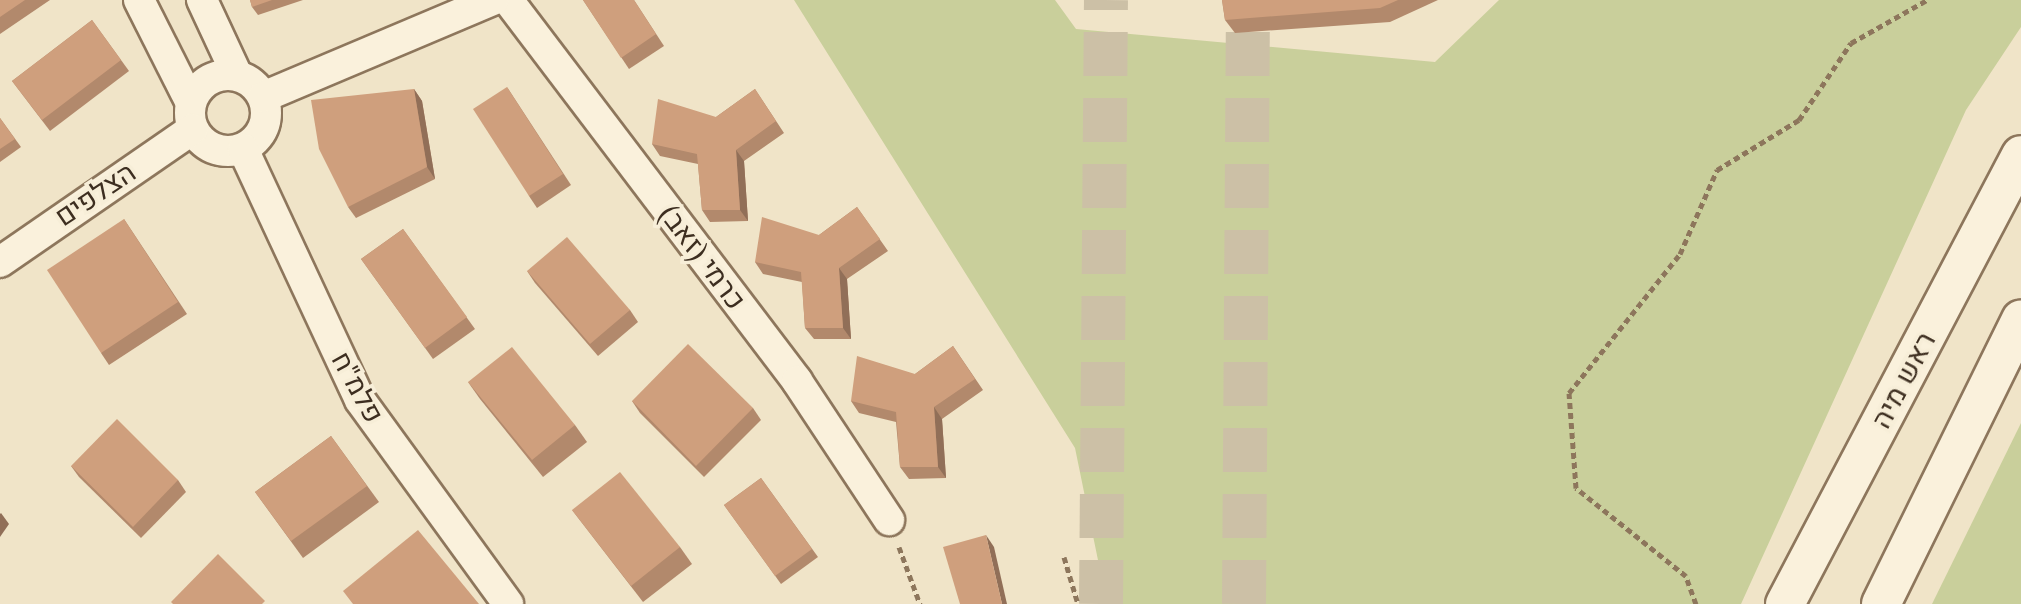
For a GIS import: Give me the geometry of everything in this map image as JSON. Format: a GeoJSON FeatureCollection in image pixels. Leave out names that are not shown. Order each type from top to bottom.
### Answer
{"type":"FeatureCollection","features":[{"type":"Feature","properties":{"kind":"street"},"geometry":{"type":"LineString","coordinates":[[139,0],[209,147],[243,149],[266,121],[263,97],[237,75],[202,0]]}},
{"type":"Feature","properties":{"kind":"street"},"geometry":{"type":"LineString","coordinates":[[263,97],[493,0]]}},
{"type":"Feature","properties":{"kind":"street","name":"כרמי (זאב)"},"geometry":{"type":"LineString","coordinates":[[508,0],[797,381],[889,520]]}},
{"type":"Feature","properties":{"kind":"street"},"geometry":{"type":"LineString","coordinates":[[192,116],[204,83],[237,75]]}},
{"type":"Feature","properties":{"kind":"street","name":"הצלפים"},"geometry":{"type":"LineString","coordinates":[[0,262],[192,116]]}},
{"type":"Feature","properties":{"kind":"street","name":"פלמ\"ח"},"geometry":{"type":"LineString","coordinates":[[243,149],[360,400],[508,604]]}},
{"type":"Feature","properties":{"kind":"street","name":"ראש מיה"},"geometry":{"type":"LineString","coordinates":[[1785,604],[2021,155]]}},
{"type":"Feature","properties":{"kind":"street"},"geometry":{"type":"LineString","coordinates":[[1881,604],[2021,320]]}},
{"type":"Feature","properties":{"kind":"path"},"geometry":{"type":"LineString","coordinates":[[1696,604],[1686,576],[1576,488],[1569,393],[1680,254],[1717,170],[1799,120],[1851,43],[1927,0]]}},
{"type":"Feature","properties":{"kind":"path"},"geometry":{"type":"LineString","coordinates":[[889,520],[920,604]]}},
{"type":"Feature","properties":{"kind":"path"},"geometry":{"type":"LineString","coordinates":[[1064,557],[1078,604]]}},
{"type":"Feature","properties":{"kind":"green space"},"geometry":{"type":"Polygon","coordinates":[[[794,0],[1055,0],[1076,29],[1435,62],[1499,0],[2021,0],[2021,27],[1966,110],[1741,604],[1107,604],[1075,448],[794,0]]]}},
{"type":"Feature","properties":{"kind":"green space"},"geometry":{"type":"Polygon","coordinates":[[[2021,423],[2021,604],[1932,604],[2021,423]]]}},
{"type":"Feature","properties":{"kind":"building"},"geometry":{"type":"Polygon","coordinates":[[[0,0],[25,0],[0,17],[0,0]]]}},
{"type":"Feature","properties":{"kind":"building"},"geometry":{"type":"Polygon","coordinates":[[[250,0],[272,0],[252,7],[250,0]]]}},
{"type":"Feature","properties":{"kind":"building"},"geometry":{"type":"Polygon","coordinates":[[[583,0],[634,0],[656,34],[621,58],[583,0]]]}},
{"type":"Feature","properties":{"kind":"building"},"geometry":{"type":"Polygon","coordinates":[[[1222,0],[1398,0],[1380,8],[1225,20],[1222,0]]]}},
{"type":"Feature","properties":{"kind":"building"},"geometry":{"type":"Polygon","coordinates":[[[92,20],[121,60],[42,120],[12,81],[92,20]]]}},
{"type":"Feature","properties":{"kind":"building"},"geometry":{"type":"Polygon","coordinates":[[[507,87],[563,174],[529,196],[473,109],[507,87]]]}},
{"type":"Feature","properties":{"kind":"building"},"geometry":{"type":"Polygon","coordinates":[[[414,89],[427,167],[348,207],[319,149],[311,100],[414,89]]]}},
{"type":"Feature","properties":{"kind":"building"},"geometry":{"type":"Polygon","coordinates":[[[755,89],[776,121],[736,150],[740,210],[702,210],[697,154],[652,144],[658,99],[716,117],[755,89]]]}},
{"type":"Feature","properties":{"kind":"building"},"geometry":{"type":"Polygon","coordinates":[[[0,118],[15,139],[0,149],[0,118]]]}},
{"type":"Feature","properties":{"kind":"building"},"geometry":{"type":"Polygon","coordinates":[[[857,207],[880,239],[839,268],[843,328],[805,328],[801,272],[755,262],[762,217],[819,235],[857,207]]]}},
{"type":"Feature","properties":{"kind":"building"},"geometry":{"type":"Polygon","coordinates":[[[124,219],[178,302],[101,353],[47,270],[124,219]]]}},
{"type":"Feature","properties":{"kind":"building"},"geometry":{"type":"Polygon","coordinates":[[[403,229],[467,317],[425,348],[361,259],[403,229]]]}},
{"type":"Feature","properties":{"kind":"building"},"geometry":{"type":"Polygon","coordinates":[[[567,237],[630,310],[590,344],[527,271],[567,237]]]}},
{"type":"Feature","properties":{"kind":"building"},"geometry":{"type":"Polygon","coordinates":[[[688,344],[753,408],[696,466],[632,401],[688,344]]]}},
{"type":"Feature","properties":{"kind":"building"},"geometry":{"type":"Polygon","coordinates":[[[953,346],[975,379],[934,407],[938,467],[900,467],[896,412],[851,401],[857,356],[915,374],[953,346]]]}},
{"type":"Feature","properties":{"kind":"building"},"geometry":{"type":"Polygon","coordinates":[[[512,347],[575,425],[532,460],[468,382],[512,347]]]}},
{"type":"Feature","properties":{"kind":"building"},"geometry":{"type":"Polygon","coordinates":[[[117,419],[178,480],[133,527],[71,466],[117,419]]]}},
{"type":"Feature","properties":{"kind":"building"},"geometry":{"type":"Polygon","coordinates":[[[331,436],[367,486],[291,541],[255,492],[331,436]]]}},
{"type":"Feature","properties":{"kind":"building"},"geometry":{"type":"Polygon","coordinates":[[[620,472],[680,547],[631,586],[572,510],[620,472]]]}},
{"type":"Feature","properties":{"kind":"building"},"geometry":{"type":"Polygon","coordinates":[[[761,478],[812,549],[775,576],[724,505],[761,478]]]}},
{"type":"Feature","properties":{"kind":"building"},"geometry":{"type":"Polygon","coordinates":[[[418,530],[479,604],[353,604],[343,591],[418,530]]]}},
{"type":"Feature","properties":{"kind":"building"},"geometry":{"type":"Polygon","coordinates":[[[986,535],[1002,604],[960,604],[943,547],[986,535]]]}},
{"type":"Feature","properties":{"kind":"building"},"geometry":{"type":"Polygon","coordinates":[[[218,554],[265,601],[262,604],[173,604],[171,602],[218,554]]]}},
{"type":"Feature","properties":{"kind":"tunnel"},"geometry":{"type":"LineString","coordinates":[[1101,604],[1106,0]]}},
{"type":"Feature","properties":{"kind":"tunnel"},"geometry":{"type":"LineString","coordinates":[[1244,604],[1248,0]]}}]}
